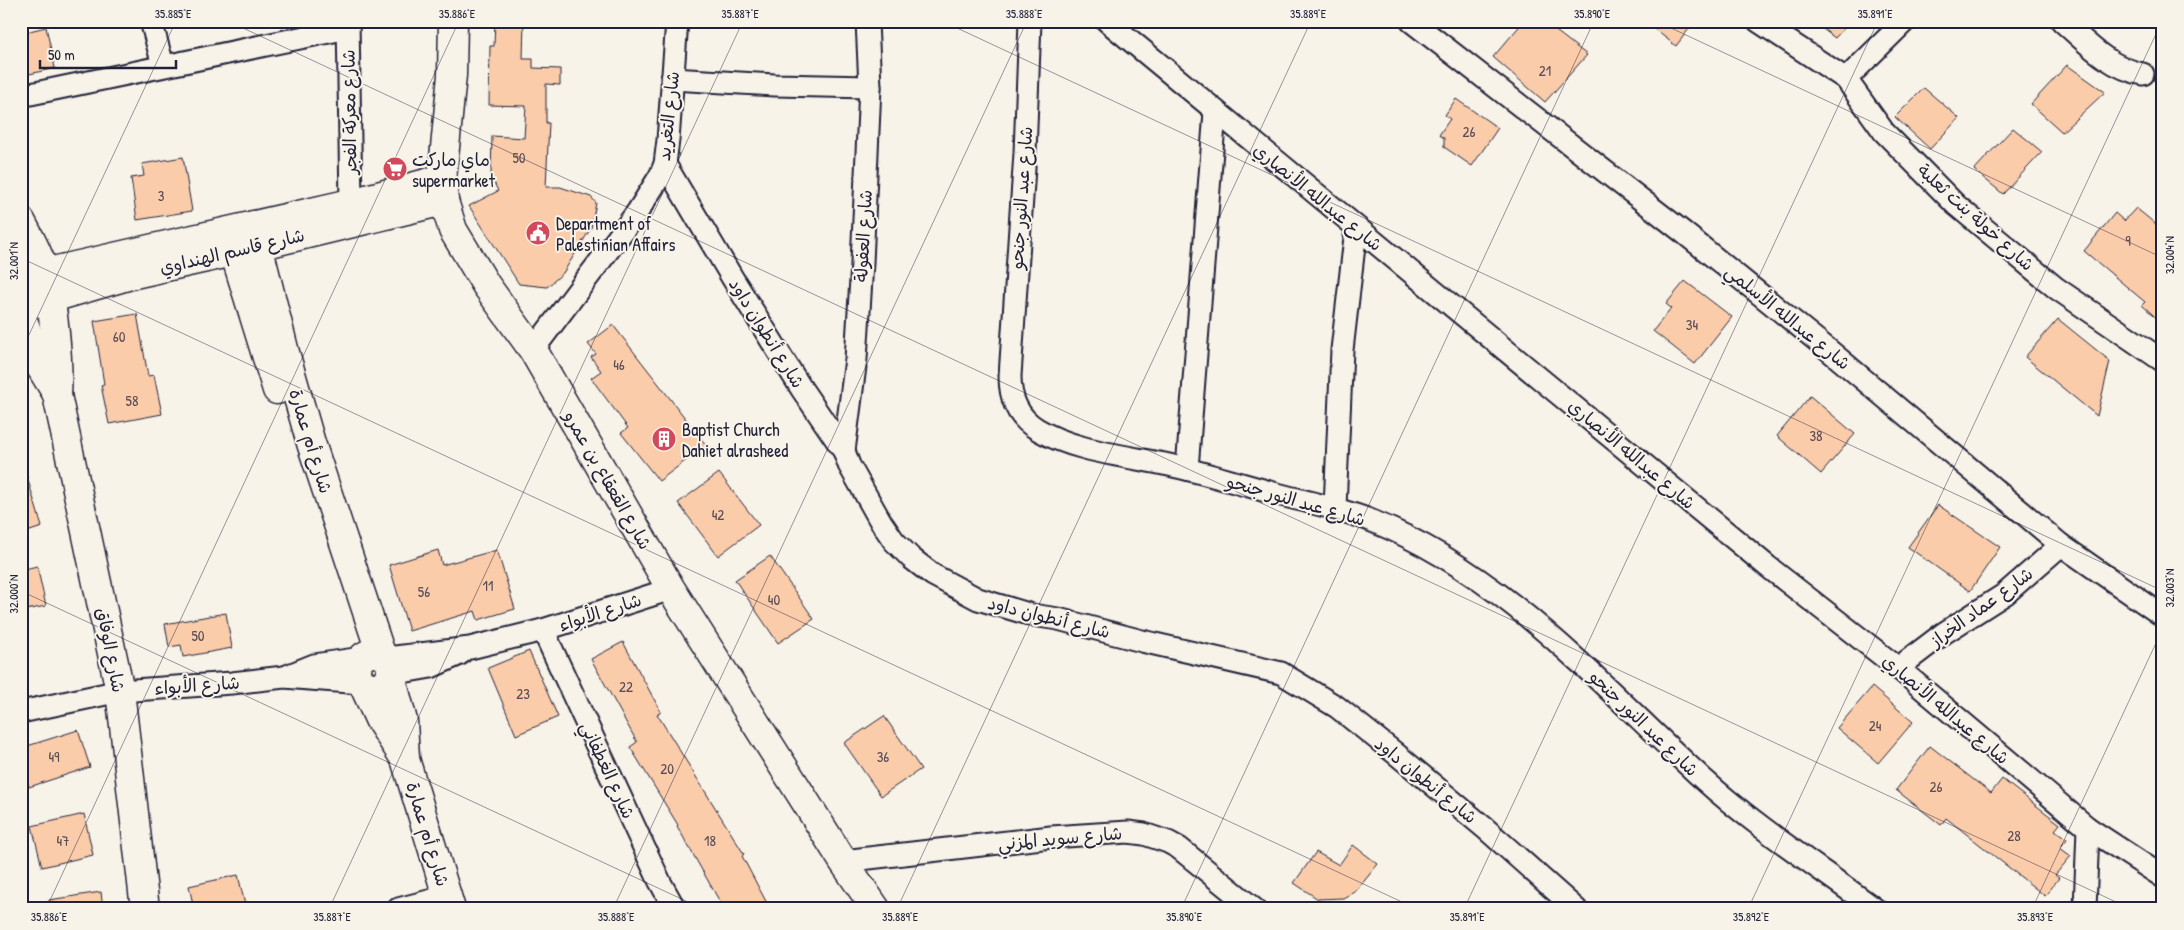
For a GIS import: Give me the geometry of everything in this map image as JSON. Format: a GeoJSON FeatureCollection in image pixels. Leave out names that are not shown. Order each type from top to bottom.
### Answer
{"type":"FeatureCollection","features":[{"type":"Feature","properties":{"kind":"street"},"geometry":{"type":"LineString","coordinates":[[152,21],[163,65]]}},
{"type":"Feature","properties":{"kind":"street","name":"شارع القعقاع بن عمرو"},"geometry":{"type":"LineString","coordinates":[[453,21],[452,75],[443,190],[448,218],[486,285],[533,350],[671,589],[843,861],[876,909]]}},
{"type":"Feature","properties":{"kind":"street","name":"شارع التغريد"},"geometry":{"type":"LineString","coordinates":[[533,350],[638,211],[660,176],[664,164],[677,21]]}},
{"type":"Feature","properties":{"kind":"street","name":"شارع العفولة"},"geometry":{"type":"LineString","coordinates":[[844,451],[856,359],[870,87],[867,21]]}},
{"type":"Feature","properties":{"kind":"street","name":"شارع عبد النور جنحو"},"geometry":{"type":"LineString","coordinates":[[1030,21],[1025,153],[1010,376],[1010,393],[1021,416],[1037,429],[1065,442],[1187,469],[1335,507],[1375,522],[1424,546],[1463,569],[1511,602],[1588,669],[1702,778],[1745,816],[1875,909]]}},
{"type":"Feature","properties":{"kind":"street","name":"شارع عبدالله الأنصاري"},"geometry":{"type":"LineString","coordinates":[[1107,21],[1356,229],[1767,566],[1898,668],[2088,828],[2163,877]]}},
{"type":"Feature","properties":{"kind":"street","name":"شارع عبدالله الأسلمي"},"geometry":{"type":"LineString","coordinates":[[1411,21],[1683,232],[2062,545],[2163,616]]}},
{"type":"Feature","properties":{"kind":"street","name":"شارع خولة بنت ثعلبة"},"geometry":{"type":"LineString","coordinates":[[1758,21],[1846,79],[1884,132],[1956,205],[2056,288],[2163,361]]}},
{"type":"Feature","properties":{"kind":"street"},"geometry":{"type":"LineString","coordinates":[[1846,79],[1905,21]]}},
{"type":"Feature","properties":{"kind":"street"},"geometry":{"type":"LineString","coordinates":[[2062,21],[2109,62],[2126,71],[2143,74]]}},
{"type":"Feature","properties":{"kind":"street"},"geometry":{"type":"LineString","coordinates":[[21,96],[348,25]]}},
{"type":"Feature","properties":{"kind":"street","name":"شارع معركة الفجر"},"geometry":{"type":"LineString","coordinates":[[348,25],[351,203]]}},
{"type":"Feature","properties":{"kind":"street"},"geometry":{"type":"LineString","coordinates":[[672,79],[775,85],[870,87]]}},
{"type":"Feature","properties":{"kind":"street"},"geometry":{"type":"LineString","coordinates":[[1187,469],[1215,112]]}},
{"type":"Feature","properties":{"kind":"street","name":"شارع أنطوان داود"},"geometry":{"type":"LineString","coordinates":[[664,164],[743,296],[801,388],[844,451],[849,465],[894,541],[933,575],[978,599],[1022,612],[1281,673],[1337,707],[1486,829],[1576,909]]}},
{"type":"Feature","properties":{"kind":"street","name":"شارع قاسم الهنداوي"},"geometry":{"type":"LineString","coordinates":[[21,307],[38,285],[134,274],[351,203],[443,190]]}},
{"type":"Feature","properties":{"kind":"street","name":"شارع قاسم الهنداوي"},"geometry":{"type":"LineString","coordinates":[[243,239],[443,190]]}},
{"type":"Feature","properties":{"kind":"street","name":"شارع الوفاق"},"geometry":{"type":"LineString","coordinates":[[21,221],[58,372],[57,395],[120,690],[145,909]]}},
{"type":"Feature","properties":{"kind":"street"},"geometry":{"type":"LineString","coordinates":[[1335,507],[1342,350],[1356,229]]}},
{"type":"Feature","properties":{"kind":"street","name":"شارع أم عمارة"},"geometry":{"type":"LineString","coordinates":[[243,239],[303,446],[375,668],[403,721],[405,760],[449,902]]}},
{"type":"Feature","properties":{"kind":"street","name":"شارع الوفاق"},"geometry":{"type":"LineString","coordinates":[[21,314],[38,363],[57,395]]}},
{"type":"Feature","properties":{"kind":"street","name":"شارع عماد الخراز"},"geometry":{"type":"LineString","coordinates":[[1898,668],[1944,633],[2005,594],[2062,545]]}},
{"type":"Feature","properties":{"kind":"street","name":"شارع الأبواء"},"geometry":{"type":"LineString","coordinates":[[21,712],[120,690],[232,683],[375,668],[431,667],[470,648],[544,630],[671,589]]}},
{"type":"Feature","properties":{"kind":"street","name":"شارع الغطفاني"},"geometry":{"type":"LineString","coordinates":[[544,630],[660,882],[675,909]]}},
{"type":"Feature","properties":{"kind":"street"},"geometry":{"type":"LineString","coordinates":[[2085,909],[2088,828]]}},
{"type":"Feature","properties":{"kind":"street","name":"شارع سويد المزني"},"geometry":{"type":"LineString","coordinates":[[843,861],[1052,837],[1128,832],[1144,834],[1179,848],[1254,909]]}},
{"type":"Feature","properties":{"kind":"street"},"geometry":{"type":"LineString","coordinates":[[398,909],[449,902]]}},
{"type":"Feature","properties":{"kind":"building"},"geometry":{"type":"Polygon","coordinates":[[[495,21],[524,21],[523,59],[533,59],[533,68],[560,69],[560,85],[546,84],[546,123],[549,123],[546,187],[560,187],[591,197],[596,203],[591,228],[563,273],[547,287],[519,284],[469,206],[498,191],[491,176],[492,136],[524,138],[526,106],[489,105],[490,46],[494,46],[495,21]]]}},
{"type":"Feature","properties":{"kind":"building"},"geometry":{"type":"Polygon","coordinates":[[[1524,21],[1543,21],[1587,55],[1545,102],[1493,57],[1524,21]]]}},
{"type":"Feature","properties":{"kind":"building"},"geometry":{"type":"Polygon","coordinates":[[[1644,21],[1695,21],[1676,46],[1644,21]]]}},
{"type":"Feature","properties":{"kind":"building"},"geometry":{"type":"Polygon","coordinates":[[[1812,21],[1851,21],[1835,38],[1812,21]]]}},
{"type":"Feature","properties":{"kind":"building"},"geometry":{"type":"Polygon","coordinates":[[[46,27],[55,68],[21,76],[21,33],[46,27]]]}},
{"type":"Feature","properties":{"kind":"building"},"geometry":{"type":"Polygon","coordinates":[[[2067,65],[2105,92],[2062,132],[2031,104],[2067,65]]]}},
{"type":"Feature","properties":{"kind":"building"},"geometry":{"type":"Polygon","coordinates":[[[1924,88],[1959,118],[1930,149],[1895,117],[1924,88]]]}},
{"type":"Feature","properties":{"kind":"building"},"geometry":{"type":"Polygon","coordinates":[[[1456,99],[1498,128],[1472,166],[1444,147],[1444,138],[1439,135],[1450,119],[1445,115],[1456,99]]]}},
{"type":"Feature","properties":{"kind":"building"},"geometry":{"type":"Polygon","coordinates":[[[2013,128],[2042,152],[2003,194],[1974,170],[2013,128]]]}},
{"type":"Feature","properties":{"kind":"building"},"geometry":{"type":"Polygon","coordinates":[[[183,157],[192,211],[137,220],[131,178],[144,176],[142,164],[183,157]]]}},
{"type":"Feature","properties":{"kind":"building"},"geometry":{"type":"Polygon","coordinates":[[[2136,208],[2163,230],[2163,324],[2142,305],[2145,302],[2084,251],[2115,213],[2124,221],[2136,208]]]}},
{"type":"Feature","properties":{"kind":"building"},"geometry":{"type":"Polygon","coordinates":[[[1685,281],[1732,317],[1695,364],[1653,331],[1671,308],[1666,304],[1685,281]]]}},
{"type":"Feature","properties":{"kind":"building"},"geometry":{"type":"Polygon","coordinates":[[[137,314],[148,376],[154,375],[162,414],[109,424],[101,385],[104,384],[94,321],[137,314]]]}},
{"type":"Feature","properties":{"kind":"building"},"geometry":{"type":"Polygon","coordinates":[[[2058,319],[2110,361],[2097,416],[2025,357],[2058,319]]]}},
{"type":"Feature","properties":{"kind":"building"},"geometry":{"type":"Polygon","coordinates":[[[613,325],[706,445],[659,481],[621,433],[628,428],[591,378],[601,371],[591,357],[596,354],[588,344],[613,325]]]}},
{"type":"Feature","properties":{"kind":"building"},"geometry":{"type":"Polygon","coordinates":[[[1810,396],[1855,434],[1821,474],[1777,436],[1810,396]]]}},
{"type":"Feature","properties":{"kind":"building"},"geometry":{"type":"Polygon","coordinates":[[[25,470],[42,527],[21,534],[21,471],[25,470]]]}},
{"type":"Feature","properties":{"kind":"building"},"geometry":{"type":"Polygon","coordinates":[[[719,473],[759,525],[718,556],[678,503],[719,473]]]}},
{"type":"Feature","properties":{"kind":"building"},"geometry":{"type":"Polygon","coordinates":[[[1938,505],[2000,547],[1970,591],[1908,547],[1938,505]]]}},
{"type":"Feature","properties":{"kind":"building"},"geometry":{"type":"Polygon","coordinates":[[[438,550],[442,565],[497,550],[515,609],[478,620],[475,611],[409,631],[389,565],[438,550]]]}},
{"type":"Feature","properties":{"kind":"building"},"geometry":{"type":"Polygon","coordinates":[[[770,556],[814,619],[778,643],[735,580],[770,556]]]}},
{"type":"Feature","properties":{"kind":"building"},"geometry":{"type":"Polygon","coordinates":[[[37,566],[46,606],[21,611],[21,570],[37,566]]]}},
{"type":"Feature","properties":{"kind":"building"},"geometry":{"type":"Polygon","coordinates":[[[226,613],[232,648],[183,657],[181,645],[169,647],[165,624],[226,613]]]}},
{"type":"Feature","properties":{"kind":"building"},"geometry":{"type":"Polygon","coordinates":[[[623,642],[661,712],[657,714],[744,854],[742,856],[770,909],[724,909],[678,825],[630,747],[637,742],[591,659],[623,642]]]}},
{"type":"Feature","properties":{"kind":"building"},"geometry":{"type":"Polygon","coordinates":[[[529,651],[558,717],[516,735],[488,668],[529,651]]]}},
{"type":"Feature","properties":{"kind":"building"},"geometry":{"type":"Polygon","coordinates":[[[1872,687],[1913,722],[1878,763],[1837,728],[1872,687]]]}},
{"type":"Feature","properties":{"kind":"building"},"geometry":{"type":"Polygon","coordinates":[[[884,716],[921,769],[881,796],[844,743],[884,716]]]}},
{"type":"Feature","properties":{"kind":"building"},"geometry":{"type":"Polygon","coordinates":[[[78,730],[90,767],[29,787],[21,763],[21,748],[78,730]]]}},
{"type":"Feature","properties":{"kind":"building"},"geometry":{"type":"Polygon","coordinates":[[[1930,746],[1991,793],[2002,779],[2060,824],[2055,830],[2067,839],[2060,848],[2071,856],[2055,875],[2059,878],[2045,896],[1946,818],[1941,825],[1896,790],[1930,746]]]}},
{"type":"Feature","properties":{"kind":"building"},"geometry":{"type":"Polygon","coordinates":[[[84,814],[93,855],[42,867],[32,826],[84,814]]]}},
{"type":"Feature","properties":{"kind":"building"},"geometry":{"type":"Polygon","coordinates":[[[1353,845],[1378,864],[1356,891],[1343,898],[1318,899],[1294,883],[1316,852],[1339,865],[1353,845]]]}},
{"type":"Feature","properties":{"kind":"building"},"geometry":{"type":"Polygon","coordinates":[[[238,875],[246,909],[194,909],[189,886],[238,875]]]}},
{"type":"Feature","properties":{"kind":"building"},"geometry":{"type":"Polygon","coordinates":[[[101,892],[103,909],[49,909],[49,900],[101,892]]]}},
{"type":"Feature","properties":{"kind":"place","name":"ماي ماركت supermarket"},"geometry":{"type":"Point","coordinates":[395,169]}},
{"type":"Feature","properties":{"kind":"place","name":"Department of Palestinian Affairs"},"geometry":{"type":"Point","coordinates":[538,233]}},
{"type":"Feature","properties":{"kind":"place","name":"Baptist Church Dahiet alrasheed"},"geometry":{"type":"Point","coordinates":[664,439]}}]}
